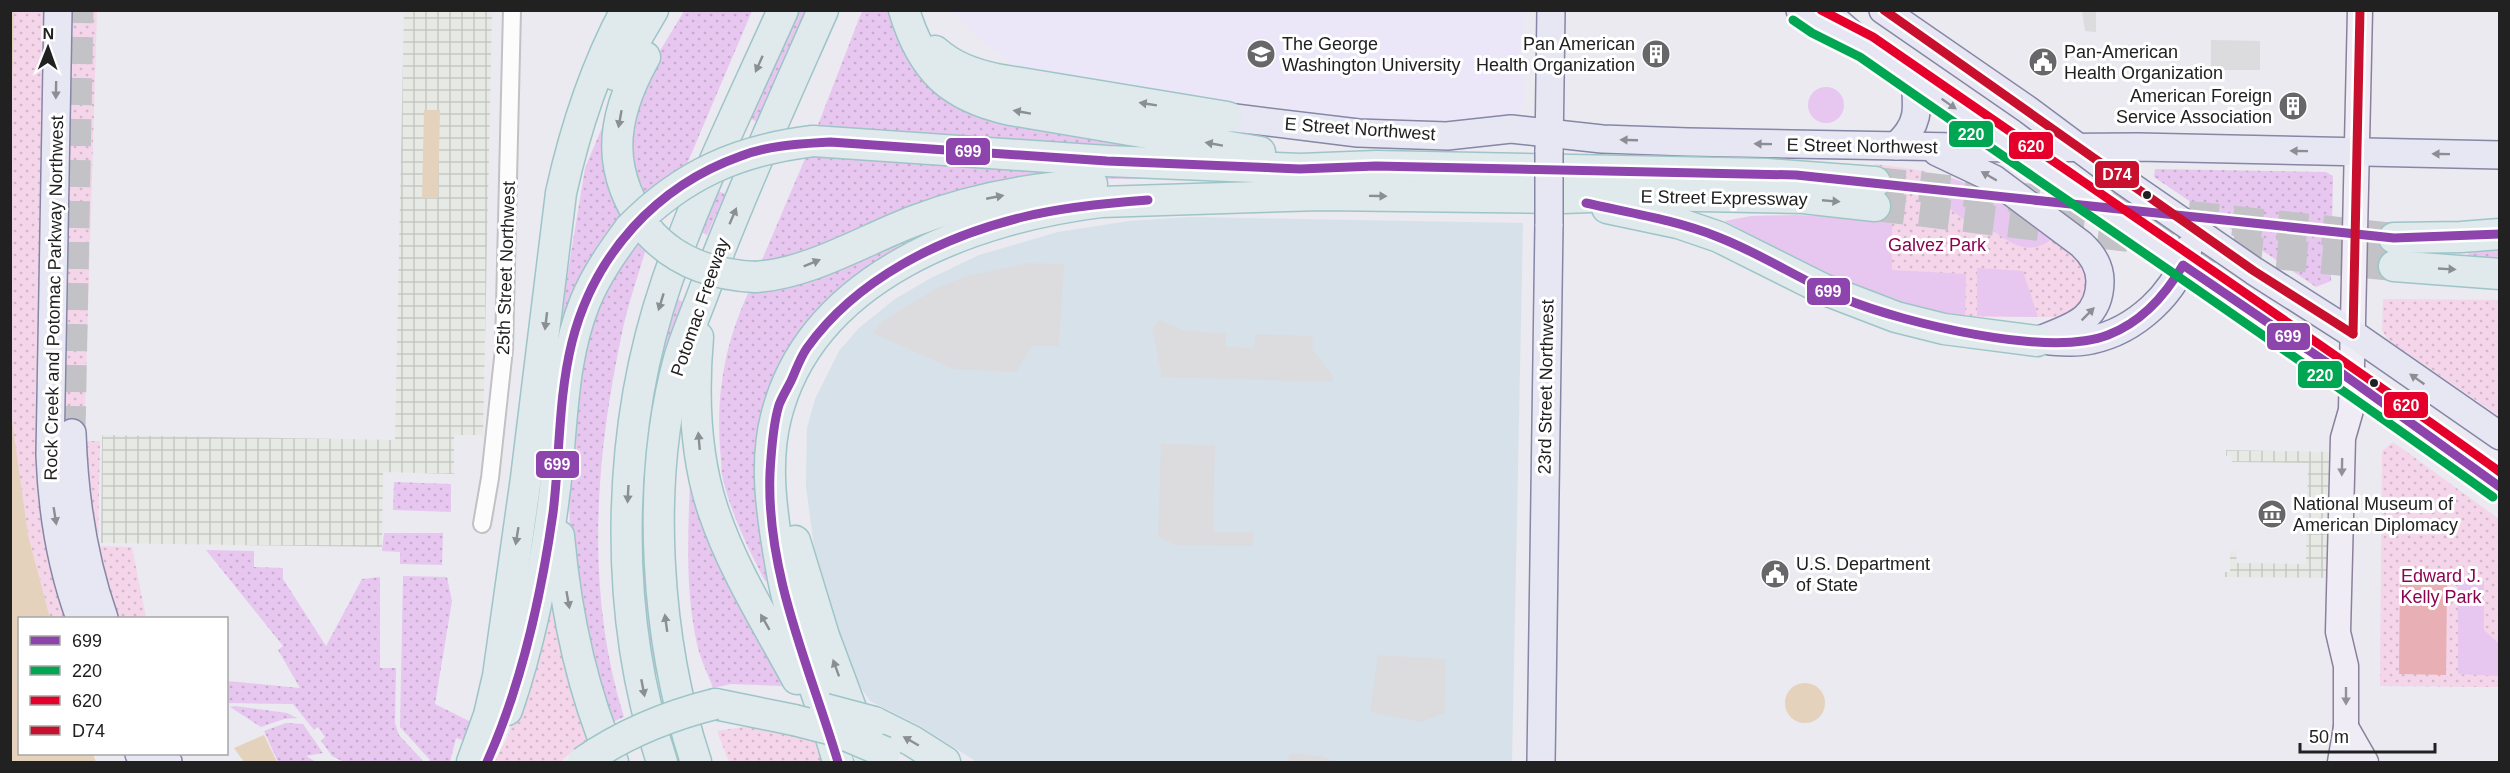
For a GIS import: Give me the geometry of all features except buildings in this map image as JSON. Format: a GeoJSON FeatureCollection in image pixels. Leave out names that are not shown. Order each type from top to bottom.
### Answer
{"type":"FeatureCollection","features":[{"type":"Feature","properties":{"kind":"highway"},"geometry":{"type":"LineString","coordinates":[[472,762],[489,716],[498,676],[526,478],[561,193],[571,150],[594,79],[626,10]]}},
{"type":"Feature","properties":{"kind":"highway"},"geometry":{"type":"LineString","coordinates":[[553,263],[577,174],[598,112],[628,50],[653,10]]}},
{"type":"Feature","properties":{"kind":"highway"},"geometry":{"type":"LineString","coordinates":[[673,10],[632,80],[626,95],[618,126],[619,173],[641,231],[672,253],[701,268],[730,275],[771,276],[799,269],[914,221],[960,206],[1038,189],[1091,184],[1212,184],[1320,195]]}},
{"type":"Feature","properties":{"kind":"highway","name":"Potomac Freeway"},"geometry":{"type":"LineString","coordinates":[[662,762],[649,718],[638,660],[628,578],[628,490],[639,394],[654,324],[679,249],[702,191],[783,10]]}},
{"type":"Feature","properties":{"kind":"highway","name":"Potomac Freeway"},"geometry":{"type":"LineString","coordinates":[[696,762],[680,705],[668,642],[662,588],[660,524],[662,469],[673,388],[684,346],[737,206],[823,10]]}},
{"type":"Feature","properties":{"kind":"highway"},"geometry":{"type":"LineString","coordinates":[[904,10],[912,37],[920,53],[936,73],[965,94],[995,107],[1251,150],[1376,166]]}},
{"type":"Feature","properties":{"kind":"highway"},"geometry":{"type":"LineString","coordinates":[[904,10],[932,48],[943,58],[967,71],[1014,83],[1227,117]]}},
{"type":"Feature","properties":{"kind":"highway"},"geometry":{"type":"LineString","coordinates":[[487,762],[498,738],[516,683],[544,571],[572,340],[594,283],[641,231],[651,207],[669,193],[708,169],[766,148],[813,141],[1157,164],[1300,169],[1376,166]]}},
{"type":"Feature","properties":{"kind":"highway","name":"E Street Expressway"},"geometry":{"type":"LineString","coordinates":[[1320,195],[1563,198],[1646,195],[1803,198],[1875,194],[1766,174],[1376,166]]}},
{"type":"Feature","properties":{"kind":"highway"},"geometry":{"type":"LineString","coordinates":[[836,755],[797,637],[780,564],[770,471],[773,434],[781,402],[796,368],[831,319],[865,288],[912,258],[973,231],[1041,211],[1101,201],[1320,195]]}},
{"type":"Feature","properties":{"kind":"highway"},"geometry":{"type":"LineString","coordinates":[[1563,198],[1678,223],[1719,237],[1823,289],[1896,317],[1944,329],[2037,341]]}},
{"type":"Feature","properties":{"kind":"highway"},"geometry":{"type":"LineString","coordinates":[[2499,234],[2461,237],[2394,252],[2499,274]]}},
{"type":"Feature","properties":{"kind":"highway"},"geometry":{"type":"LineString","coordinates":[[704,290],[696,354],[698,420],[702,463],[712,509],[744,582],[836,755]]}},
{"type":"Feature","properties":{"kind":"highway"},"geometry":{"type":"LineString","coordinates":[[796,368],[787,464],[789,504],[796,548],[824,636],[886,759]]}},
{"type":"Feature","properties":{"kind":"highway"},"geometry":{"type":"LineString","coordinates":[[556,479],[561,556],[576,644],[595,719],[613,762]]}},
{"type":"Feature","properties":{"kind":"highway"},"geometry":{"type":"LineString","coordinates":[[583,762],[622,738],[658,721],[715,704],[752,701],[792,711],[886,759]]}},
{"type":"Feature","properties":{"kind":"highway"},"geometry":{"type":"LineString","coordinates":[[792,711],[838,712],[874,723],[912,741],[945,762]]}},
{"type":"Feature","properties":{"kind":"main road","name":"Rock Creek and Potomac Parkway Northwest"},"geometry":{"type":"LineString","coordinates":[[58,10],[50,455],[54,508],[62,559],[80,617]]}},
{"type":"Feature","properties":{"kind":"main road","name":"23rd Street Northwest"},"geometry":{"type":"LineString","coordinates":[[1541,762],[1551,10]]}},
{"type":"Feature","properties":{"kind":"main road"},"geometry":{"type":"LineString","coordinates":[[1800,10],[1818,23],[1866,47]]}},
{"type":"Feature","properties":{"kind":"main road"},"geometry":{"type":"LineString","coordinates":[[1824,10],[1866,47],[2352,381],[2499,487]]}},
{"type":"Feature","properties":{"kind":"main road"},"geometry":{"type":"LineString","coordinates":[[1883,10],[2028,110],[2192,229],[2353,334],[2499,436]]}},
{"type":"Feature","properties":{"kind":"main road"},"geometry":{"type":"LineString","coordinates":[[1896,146],[1911,131],[1914,124],[1917,106],[1915,81]]}},
{"type":"Feature","properties":{"kind":"main road","name":"E Street Northwest"},"geometry":{"type":"LineString","coordinates":[[1227,117],[1377,134],[1447,136],[1511,129],[1549,143],[1677,142],[2499,155]]}},
{"type":"Feature","properties":{"kind":"main road"},"geometry":{"type":"LineString","coordinates":[[1927,147],[1994,179],[2081,244],[2092,256],[2100,276],[2100,286],[2099,296],[2091,314],[2075,326],[2037,341]]}},
{"type":"Feature","properties":{"kind":"main road"},"geometry":{"type":"LineString","coordinates":[[2037,341],[2092,340],[2124,327],[2155,304],[2169,288],[2183,265],[2192,229]]}},
{"type":"Feature","properties":{"kind":"main road","name":"Rock Creek and Potomac Parkway Northwest"},"geometry":{"type":"LineString","coordinates":[[72,433],[74,483],[81,535],[104,617]]}},
{"type":"Feature","properties":{"kind":"street","name":"25th Street Northwest"},"geometry":{"type":"LineString","coordinates":[[482,524],[492,467],[504,349],[512,10]]}},
{"type":"Feature","properties":{"kind":"street"},"geometry":{"type":"LineString","coordinates":[[2340,762],[2346,727],[2346,666],[2338,632],[2343,438],[2351,410],[2360,10]]}},
{"type":"Feature","properties":{"kind":"street"},"geometry":{"type":"LineString","coordinates":[[2346,727],[2366,762]]}},
{"type":"Feature","properties":{"kind":"shaded area"},"geometry":{"type":"Polygon","coordinates":[[[10,11],[14,11],[11,130],[10,11]]]}},
{"type":"Feature","properties":{"kind":"shaded area"},"geometry":{"type":"Polygon","coordinates":[[[404,11],[492,11],[483,435],[454,435],[454,474],[383,472],[382,547],[101,543],[102,435],[395,440],[404,11]]]}},
{"type":"Feature","properties":{"kind":"shaded area"},"geometry":{"type":"Polygon","coordinates":[[[684,11],[752,11],[684,171],[641,202],[626,158],[643,79],[684,11]]]}},
{"type":"Feature","properties":{"kind":"shaded area"},"geometry":{"type":"Polygon","coordinates":[[[795,11],[808,11],[757,122],[746,116],[795,11]]]}},
{"type":"Feature","properties":{"kind":"shaded area"},"geometry":{"type":"Polygon","coordinates":[[[862,11],[895,11],[909,48],[1192,152],[816,130],[862,11]]]}},
{"type":"Feature","properties":{"kind":"shaded area","name":"The George Washington University"},"geometry":{"type":"Polygon","coordinates":[[[952,11],[1523,11],[1523,105],[1510,119],[1370,119],[1047,77],[1015,66],[984,42],[952,11]]]}},
{"type":"Feature","properties":{"kind":"shaded area"},"geometry":{"type":"Polygon","coordinates":[[[2082,11],[2096,11],[2096,32],[2085,31],[2082,11]]]}},
{"type":"Feature","properties":{"kind":"shaded area"},"geometry":{"type":"Polygon","coordinates":[[[2211,40],[2260,41],[2260,70],[2211,70],[2211,40]]]}},
{"type":"Feature","properties":{"kind":"shaded area"},"geometry":{"type":"Polygon","coordinates":[[[625,73],[628,216],[566,314],[561,314],[585,168],[625,73]]]}},
{"type":"Feature","properties":{"kind":"shaded area"},"geometry":{"type":"Polygon","coordinates":[[[1826,87],[1839,92],[1844,105],[1839,118],[1826,123],[1813,118],[1808,105],[1813,92],[1826,87]]]}},
{"type":"Feature","properties":{"kind":"shaded area"},"geometry":{"type":"Polygon","coordinates":[[[424,110],[440,110],[438,198],[422,198],[424,110]]]}},
{"type":"Feature","properties":{"kind":"shaded area"},"geometry":{"type":"Polygon","coordinates":[[[807,154],[1225,179],[1060,179],[759,267],[807,154]]]}},
{"type":"Feature","properties":{"kind":"shaded area"},"geometry":{"type":"Polygon","coordinates":[[[2155,169],[2326,172],[2333,176],[2331,281],[2316,287],[2154,177],[2155,169]]]}},
{"type":"Feature","properties":{"kind":"shaded area"},"geometry":{"type":"Polygon","coordinates":[[[1946,176],[1968,184],[1967,222],[1946,206],[1946,176]]]}},
{"type":"Feature","properties":{"kind":"shaded area"},"geometry":{"type":"Polygon","coordinates":[[[1981,183],[2053,238],[2032,248],[2023,247],[2004,239],[1977,218],[1977,190],[1981,183]]]}},
{"type":"Feature","properties":{"kind":"shaded area"},"geometry":{"type":"Polygon","coordinates":[[[716,190],[725,194],[707,235],[697,230],[716,190]]]}},
{"type":"Feature","properties":{"kind":"shaded area"},"geometry":{"type":"Polygon","coordinates":[[[976,212],[911,249],[777,385],[774,578],[765,581],[730,503],[722,475],[719,427],[721,385],[729,346],[751,287],[976,212]]]}},
{"type":"Feature","properties":{"kind":"shaded area"},"geometry":{"type":"Polygon","coordinates":[[[1795,215],[1892,220],[1892,270],[1966,274],[1965,316],[1924,312],[1887,299],[1809,264],[1725,221],[1751,216],[1795,215]]]}},
{"type":"Feature","properties":{"kind":"shaded area"},"geometry":{"type":"Polygon","coordinates":[[[1191,217],[1523,223],[1512,762],[977,762],[920,726],[870,701],[857,682],[836,629],[816,562],[806,486],[807,428],[815,399],[839,351],[859,328],[895,299],[931,278],[979,255],[1058,232],[1129,221],[1191,217]]]}},
{"type":"Feature","properties":{"kind":"shaded area"},"geometry":{"type":"Polygon","coordinates":[[[640,237],[647,245],[622,333],[605,429],[600,477],[598,526],[603,622],[624,717],[608,724],[592,677],[570,529],[568,468],[581,354],[605,286],[640,237]]]}},
{"type":"Feature","properties":{"kind":"shaded area"},"geometry":{"type":"Polygon","coordinates":[[[2499,244],[2499,260],[2468,256],[2468,248],[2499,244]]]}},
{"type":"Feature","properties":{"kind":"shaded area"},"geometry":{"type":"Polygon","coordinates":[[[1028,263],[1064,264],[1059,346],[1032,346],[1016,372],[953,369],[873,333],[883,321],[935,289],[967,276],[1028,263]]]}},
{"type":"Feature","properties":{"kind":"shaded area"},"geometry":{"type":"Polygon","coordinates":[[[1977,268],[2023,271],[2038,317],[1977,316],[1977,268]]]}},
{"type":"Feature","properties":{"kind":"shaded area"},"geometry":{"type":"Polygon","coordinates":[[[675,298],[683,302],[667,365],[662,672],[650,675],[638,523],[649,397],[675,298]]]}},
{"type":"Feature","properties":{"kind":"shaded area"},"geometry":{"type":"Polygon","coordinates":[[[1160,320],[1183,330],[1226,334],[1226,347],[1253,348],[1256,334],[1313,336],[1312,349],[1333,376],[1332,382],[1162,377],[1152,329],[1160,320]]]}},
{"type":"Feature","properties":{"kind":"shaded area"},"geometry":{"type":"Polygon","coordinates":[[[10,406],[28,535],[50,617],[18,617],[18,755],[93,755],[96,762],[11,762],[10,406]]]}},
{"type":"Feature","properties":{"kind":"shaded area"},"geometry":{"type":"Polygon","coordinates":[[[1161,444],[1215,445],[1213,532],[1253,532],[1253,546],[1175,545],[1158,537],[1161,444]]]}},
{"type":"Feature","properties":{"kind":"shaded area"},"geometry":{"type":"Polygon","coordinates":[[[2226,450],[2334,452],[2332,578],[2224,577],[2224,572],[2230,572],[2230,551],[2236,551],[2237,563],[2306,564],[2308,463],[2232,462],[2231,456],[2226,456],[2226,450]]]}},
{"type":"Feature","properties":{"kind":"shaded area"},"geometry":{"type":"Polygon","coordinates":[[[690,481],[740,604],[782,686],[731,684],[713,688],[698,650],[693,624],[688,563],[690,481]]]}},
{"type":"Feature","properties":{"kind":"shaded area"},"geometry":{"type":"Polygon","coordinates":[[[394,482],[451,484],[451,512],[393,510],[394,482]]]}},
{"type":"Feature","properties":{"kind":"shaded area"},"geometry":{"type":"Polygon","coordinates":[[[384,533],[443,533],[442,565],[400,564],[400,552],[382,551],[384,533]]]}},
{"type":"Feature","properties":{"kind":"shaded area"},"geometry":{"type":"Polygon","coordinates":[[[206,550],[254,551],[254,567],[283,568],[283,579],[326,646],[362,579],[380,577],[380,668],[396,668],[395,723],[399,735],[424,762],[342,761],[332,756],[321,741],[325,737],[318,727],[314,730],[293,704],[228,703],[228,681],[300,688],[278,650],[283,646],[206,550]]]}},
{"type":"Feature","properties":{"kind":"shaded area"},"geometry":{"type":"Polygon","coordinates":[[[403,576],[447,577],[452,601],[435,704],[471,722],[466,741],[456,738],[450,762],[429,762],[430,760],[400,727],[403,576]]]}},
{"type":"Feature","properties":{"kind":"shaded area"},"geometry":{"type":"Polygon","coordinates":[[[2458,581],[2484,581],[2484,630],[2499,644],[2499,676],[2458,674],[2458,581]]]}},
{"type":"Feature","properties":{"kind":"shaded area"},"geometry":{"type":"Polygon","coordinates":[[[1378,655],[1446,659],[1445,713],[1421,722],[1370,712],[1378,655]]]}},
{"type":"Feature","properties":{"kind":"shaded area"},"geometry":{"type":"Polygon","coordinates":[[[1805,683],[1819,689],[1825,703],[1819,717],[1805,723],[1791,717],[1785,703],[1791,689],[1805,683]]]}},
{"type":"Feature","properties":{"kind":"shaded area"},"geometry":{"type":"Polygon","coordinates":[[[230,707],[287,713],[297,718],[284,719],[261,727],[230,707]]]}},
{"type":"Feature","properties":{"kind":"shaded area"},"geometry":{"type":"Polygon","coordinates":[[[286,723],[303,724],[323,753],[306,756],[316,762],[278,762],[264,731],[286,723]]]}},
{"type":"Feature","properties":{"kind":"shaded area"},"geometry":{"type":"Polygon","coordinates":[[[264,735],[277,762],[244,762],[234,748],[264,735]]]}},
{"type":"Feature","properties":{"kind":"shaded area"},"geometry":{"type":"Polygon","coordinates":[[[1291,753],[1322,756],[1338,762],[1286,762],[1291,753]]]}},
{"type":"Feature","properties":{"kind":"green space"},"geometry":{"type":"Polygon","coordinates":[[[14,11],[97,11],[84,441],[100,441],[98,546],[132,547],[146,617],[50,617],[28,535],[11,418],[10,130],[14,11]]]}},
{"type":"Feature","properties":{"kind":"green space","name":"Galvez Park"},"geometry":{"type":"Polygon","coordinates":[[[1875,164],[1940,175],[1977,190],[1981,183],[2079,259],[2089,277],[2089,296],[2073,313],[2058,317],[1941,317],[1871,292],[1805,264],[1725,221],[1781,216],[1875,219],[1875,164]]]}},
{"type":"Feature","properties":{"kind":"green space"},"geometry":{"type":"Polygon","coordinates":[[[2383,299],[2499,300],[2499,416],[2388,340],[2382,330],[2383,299]]]}},
{"type":"Feature","properties":{"kind":"green space","name":"Edward J. Kelly Park"},"geometry":{"type":"Polygon","coordinates":[[[2393,442],[2499,519],[2499,687],[2380,686],[2382,451],[2393,442]]]}},
{"type":"Feature","properties":{"kind":"green space"},"geometry":{"type":"Polygon","coordinates":[[[553,578],[592,735],[560,762],[494,762],[508,736],[553,578]]]}},
{"type":"Feature","properties":{"kind":"green space"},"geometry":{"type":"Polygon","coordinates":[[[2400,583],[2447,584],[2446,675],[2399,674],[2400,583]]]}},
{"type":"Feature","properties":{"kind":"green space"},"geometry":{"type":"Polygon","coordinates":[[[743,727],[775,728],[812,734],[822,762],[729,762],[717,731],[743,727]]]}},
{"type":"Feature","properties":{"kind":"tunnel"},"geometry":{"type":"LineString","coordinates":[[72,433],[80,10]]}},
{"type":"Feature","properties":{"kind":"tunnel"},"geometry":{"type":"LineString","coordinates":[[1875,182],[2394,238]]}},
{"type":"Feature","properties":{"kind":"tunnel"},"geometry":{"type":"LineString","coordinates":[[1875,206],[2244,251],[2394,266]]}},
{"type":"Feature","properties":{"kind":"transit line","name":"620"},"geometry":{"type":"LineString","coordinates":[[1821,10],[1873,37],[2266,307],[2500,472]]}},
{"type":"Feature","properties":{"kind":"transit line","name":"D74"},"geometry":{"type":"LineString","coordinates":[[1884,10],[2254,271],[2353,334]]}},
{"type":"Feature","properties":{"kind":"transit line","name":"D74"},"geometry":{"type":"LineString","coordinates":[[2353,334],[2360,10]]}},
{"type":"Feature","properties":{"kind":"transit line","name":"220"},"geometry":{"type":"LineString","coordinates":[[1793,20],[1812,33],[1860,57],[2493,497]]}},
{"type":"Feature","properties":{"kind":"transit line","name":"699"},"geometry":{"type":"LineString","coordinates":[[487,762],[520,671],[543,576],[553,513],[567,363],[582,310],[596,280],[613,253],[656,205],[682,185],[710,169],[762,149],[830,142],[1107,161],[1300,169],[1376,166],[1796,175],[2394,238],[2500,234]]}},
{"type":"Feature","properties":{"kind":"transit line","name":"699"},"geometry":{"type":"LineString","coordinates":[[838,762],[782,584],[771,511],[770,466],[777,412],[802,356],[827,323],[850,301],[903,264],[932,249],[962,236],[1023,217],[1085,206],[1148,200]]}},
{"type":"Feature","properties":{"kind":"transit line","name":"699"},"geometry":{"type":"LineString","coordinates":[[1586,203],[1653,217],[1702,231],[1750,251],[1829,292],[1871,308],[1939,327],[2014,340],[2082,341],[2120,330],[2152,307],[2183,265],[2326,362],[2500,487]]}},
{"type":"Feature","properties":{"kind":"place","name":"The George Washington University"},"geometry":{"type":"Point","coordinates":[1261,54]}},
{"type":"Feature","properties":{"kind":"place","name":"Pan American Health Organization"},"geometry":{"type":"Point","coordinates":[1656,54]}},
{"type":"Feature","properties":{"kind":"place","name":"Pan-American Health Organization"},"geometry":{"type":"Point","coordinates":[2043,62]}},
{"type":"Feature","properties":{"kind":"place","name":"American Foreign Service Association"},"geometry":{"type":"Point","coordinates":[2293,106]}},
{"type":"Feature","properties":{"kind":"place","name":"National Museum of American Diplomacy"},"geometry":{"type":"Point","coordinates":[2272,514]}},
{"type":"Feature","properties":{"kind":"place","name":"U.S. Department of State"},"geometry":{"type":"Point","coordinates":[1775,574]}}]}
